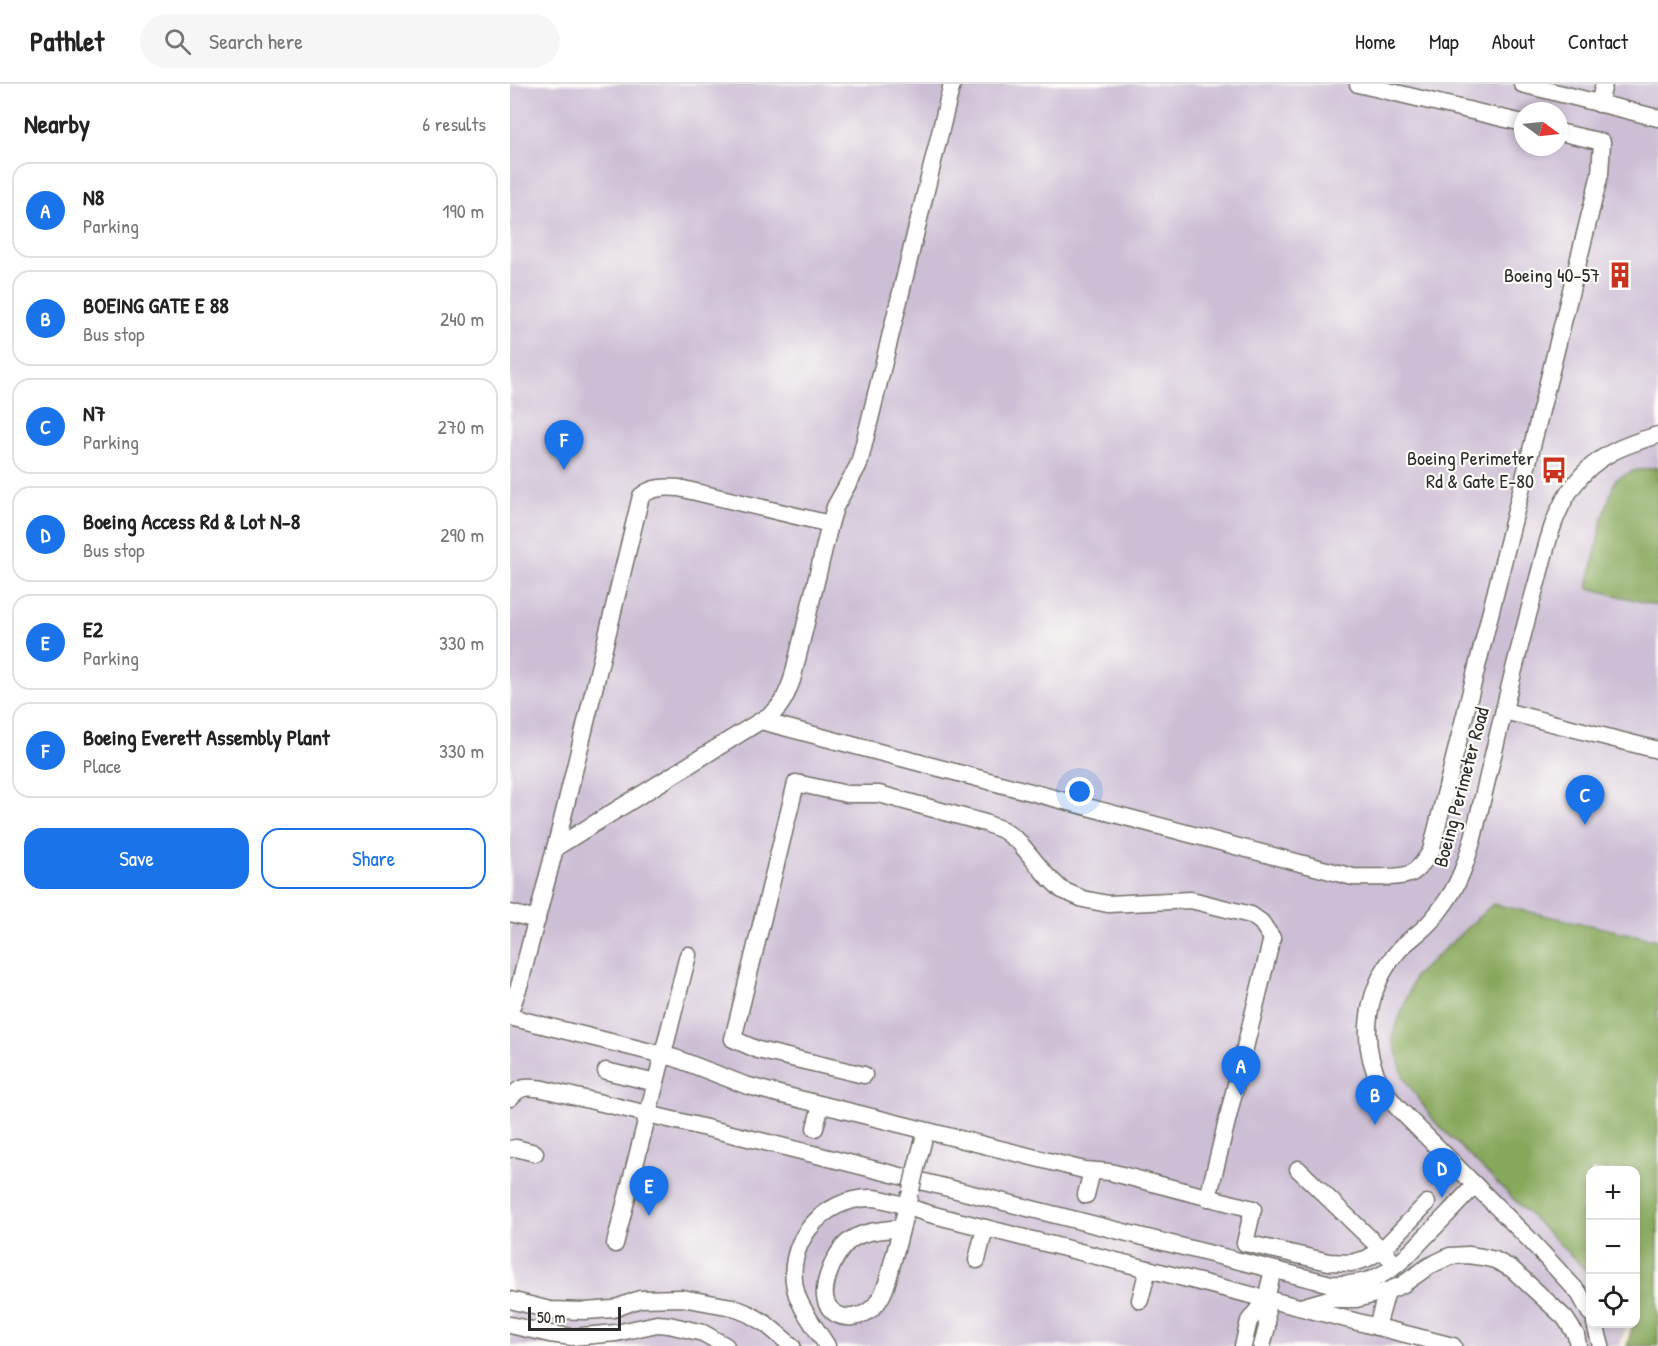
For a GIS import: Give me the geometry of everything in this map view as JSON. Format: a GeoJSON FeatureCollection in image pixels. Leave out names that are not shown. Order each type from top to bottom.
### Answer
{"type":"FeatureCollection","features":[{"type":"Feature","properties":{"kind":"street"},"geometry":{"type":"LineString","coordinates":[[555,848],[761,721],[780,706],[787,694],[835,507],[859,464],[952,84]]}},
{"type":"Feature","properties":{"kind":"street"},"geometry":{"type":"LineString","coordinates":[[1358,84],[1514,121]]}},
{"type":"Feature","properties":{"kind":"street"},"geometry":{"type":"LineString","coordinates":[[1522,84],[1658,118]]}},
{"type":"Feature","properties":{"kind":"street"},"geometry":{"type":"LineString","coordinates":[[1599,104],[1604,84]]}},
{"type":"Feature","properties":{"kind":"street"},"geometry":{"type":"LineString","coordinates":[[761,721],[1353,877],[1410,874],[1422,864],[1431,851],[1600,174],[1602,142],[1568,134]]}},
{"type":"Feature","properties":{"kind":"street","name":"Boeing Perimeter Road"},"geometry":{"type":"LineString","coordinates":[[1586,1306],[1579,1293],[1530,1239],[1411,1122],[1388,1095],[1380,1083],[1372,1059],[1368,1022],[1373,994],[1388,965],[1398,951],[1437,914],[1458,881],[1473,838],[1531,603],[1552,530],[1565,498],[1574,484],[1595,462],[1617,449],[1658,435]]}},
{"type":"Feature","properties":{"kind":"street"},"geometry":{"type":"LineString","coordinates":[[830,524],[680,488],[659,488],[641,496],[537,920],[510,1014],[675,1058],[745,1085],[1253,1209],[1245,1243],[1329,1262],[1351,1263],[1366,1259],[1382,1250],[1427,1203]]}},
{"type":"Feature","properties":{"kind":"street"},"geometry":{"type":"LineString","coordinates":[[1504,711],[1658,750]]}},
{"type":"Feature","properties":{"kind":"street"},"geometry":{"type":"LineString","coordinates":[[864,1075],[758,1050],[733,1040],[796,783],[847,794],[879,794],[1003,830],[1019,842],[1046,875],[1062,890],[1083,899],[1108,904],[1191,900],[1251,915],[1261,922],[1272,938],[1208,1198]]}},
{"type":"Feature","properties":{"kind":"street"},"geometry":{"type":"LineString","coordinates":[[510,913],[537,920]]}},
{"type":"Feature","properties":{"kind":"street"},"geometry":{"type":"LineString","coordinates":[[615,1244],[688,955]]}},
{"type":"Feature","properties":{"kind":"street"},"geometry":{"type":"LineString","coordinates":[[606,1071],[656,1083]]}},
{"type":"Feature","properties":{"kind":"street"},"geometry":{"type":"LineString","coordinates":[[510,1098],[515,1091],[526,1086],[562,1093],[1331,1284],[1362,1282],[1380,1276],[1396,1265],[1475,1185]]}},
{"type":"Feature","properties":{"kind":"street"},"geometry":{"type":"LineString","coordinates":[[814,1128],[820,1104]]}},
{"type":"Feature","properties":{"kind":"street"},"geometry":{"type":"LineString","coordinates":[[901,1228],[868,1233],[854,1238],[841,1249],[831,1267],[828,1280],[826,1300],[829,1307],[844,1317],[854,1317],[870,1310],[885,1290],[907,1207],[926,1131]]}},
{"type":"Feature","properties":{"kind":"street"},"geometry":{"type":"LineString","coordinates":[[510,1149],[516,1148],[535,1153]]}},
{"type":"Feature","properties":{"kind":"street"},"geometry":{"type":"LineString","coordinates":[[1298,1169],[1396,1265]]}},
{"type":"Feature","properties":{"kind":"street"},"geometry":{"type":"LineString","coordinates":[[1086,1195],[1092,1171]]}},
{"type":"Feature","properties":{"kind":"street"},"geometry":{"type":"LineString","coordinates":[[827,1346],[801,1306],[796,1294],[793,1273],[801,1241],[814,1221],[831,1208],[853,1200],[874,1198],[1453,1346]]}},
{"type":"Feature","properties":{"kind":"street"},"geometry":{"type":"LineString","coordinates":[[977,1260],[985,1228]]}},
{"type":"Feature","properties":{"kind":"street"},"geometry":{"type":"LineString","coordinates":[[1299,1307],[1329,1299],[1356,1299],[1387,1291],[1402,1285],[1450,1256],[1475,1256],[1495,1260],[1512,1269],[1565,1318],[1576,1335],[1578,1346]]}},
{"type":"Feature","properties":{"kind":"street"},"geometry":{"type":"LineString","coordinates":[[1140,1300],[1148,1269]]}},
{"type":"Feature","properties":{"kind":"street"},"geometry":{"type":"LineString","coordinates":[[1262,1346],[1267,1327],[1266,1299],[1273,1270]]}},
{"type":"Feature","properties":{"kind":"street"},"geometry":{"type":"LineString","coordinates":[[1377,1327],[1387,1291]]}},
{"type":"Feature","properties":{"kind":"street"},"geometry":{"type":"LineString","coordinates":[[510,1300],[550,1310],[585,1311],[613,1309],[640,1299],[682,1298],[732,1307],[749,1314],[766,1324],[792,1346]]}},
{"type":"Feature","properties":{"kind":"street"},"geometry":{"type":"LineString","coordinates":[[1243,1346],[1249,1321],[1266,1299]]}},
{"type":"Feature","properties":{"kind":"street"},"geometry":{"type":"LineString","coordinates":[[510,1325],[572,1337],[616,1333],[657,1324],[669,1325],[703,1334],[726,1346]]}},
{"type":"Feature","properties":{"kind":"street"},"geometry":{"type":"LineString","coordinates":[[1596,1328],[1600,1346]]}},
{"type":"Feature","properties":{"kind":"shaded area"},"geometry":{"type":"Polygon","coordinates":[[[510,84],[1658,84],[1658,1198],[1640,1175],[1640,1166],[1586,1166],[1586,1328],[1625,1328],[1620,1346],[510,1346],[510,84]]]}},
{"type":"Feature","properties":{"kind":"green space"},"geometry":{"type":"Polygon","coordinates":[[[1658,467],[1658,606],[1588,588],[1602,521],[1615,480],[1633,471],[1658,467]]]}},
{"type":"Feature","properties":{"kind":"green space"},"geometry":{"type":"Polygon","coordinates":[[[1493,904],[1658,940],[1658,1346],[1627,1346],[1632,1328],[1640,1328],[1640,1166],[1586,1166],[1586,1270],[1434,1121],[1404,1078],[1392,1038],[1415,976],[1493,904]]]}},
{"type":"Feature","properties":{"kind":"place","name":"Boeing 40-57"},"geometry":{"type":"Point","coordinates":[1620,275]}},
{"type":"Feature","properties":{"kind":"place","name":"Boeing Everett Assembly Plant"},"geometry":{"type":"Point","coordinates":[564,470]}},
{"type":"Feature","properties":{"kind":"place","name":"Boeing Perimeter Rd & Gate E-80"},"geometry":{"type":"Point","coordinates":[1554,470]}},
{"type":"Feature","properties":{"kind":"place","name":"N7"},"geometry":{"type":"Point","coordinates":[1585,825]}},
{"type":"Feature","properties":{"kind":"place","name":"N8"},"geometry":{"type":"Point","coordinates":[1241,1096]}},
{"type":"Feature","properties":{"kind":"place","name":"BOEING GATE E 88"},"geometry":{"type":"Point","coordinates":[1375,1125]}},
{"type":"Feature","properties":{"kind":"place","name":"Boeing Access Rd & Lot N-8"},"geometry":{"type":"Point","coordinates":[1442,1198]}},
{"type":"Feature","properties":{"kind":"place","name":"E2"},"geometry":{"type":"Point","coordinates":[649,1216]}}]}
